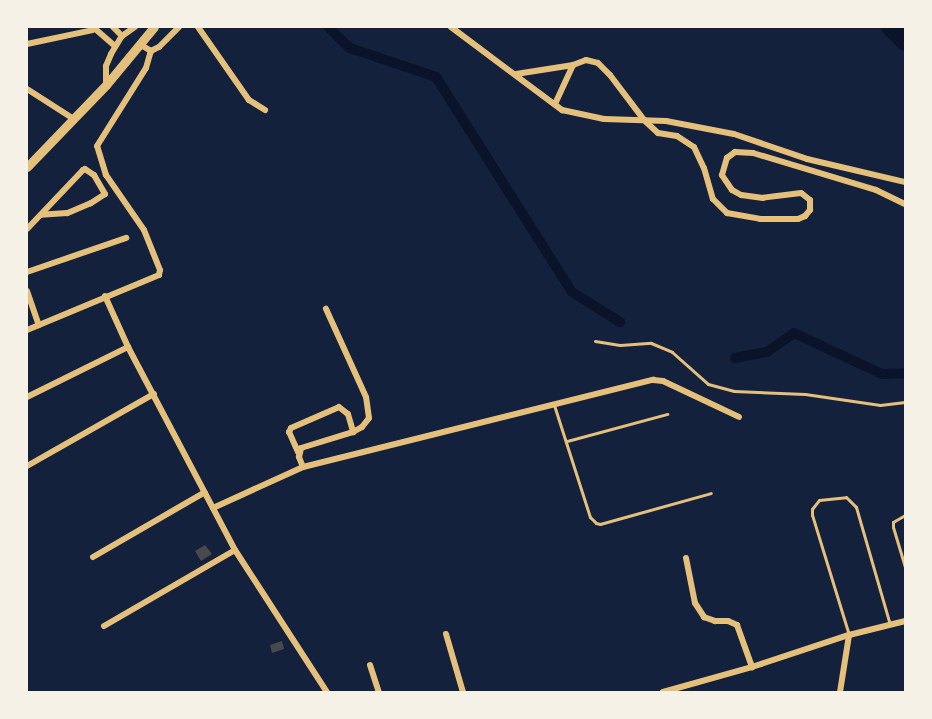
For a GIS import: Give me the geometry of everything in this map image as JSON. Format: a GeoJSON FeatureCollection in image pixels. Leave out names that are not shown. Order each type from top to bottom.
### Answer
{"type":"FeatureCollection","features":[{"type":"Feature","properties":{"kind":"main road"},"geometry":{"type":"LineString","coordinates":[[27,167],[106,85],[154,27]]}},
{"type":"Feature","properties":{"kind":"street"},"geometry":{"type":"LineString","coordinates":[[113,27],[122,36]]}},
{"type":"Feature","properties":{"kind":"street"},"geometry":{"type":"LineString","coordinates":[[106,85],[106,66],[115,46],[122,36],[135,27]]}},
{"type":"Feature","properties":{"kind":"street"},"geometry":{"type":"LineString","coordinates":[[27,330],[159,275],[160,270],[144,230],[106,175],[97,146],[146,68],[151,51],[164,43],[179,27]]}},
{"type":"Feature","properties":{"kind":"street"},"geometry":{"type":"LineString","coordinates":[[198,27],[249,100],[265,110]]}},
{"type":"Feature","properties":{"kind":"street"},"geometry":{"type":"LineString","coordinates":[[451,27],[562,110],[604,119],[666,121],[734,134],[807,159],[905,182]]}},
{"type":"Feature","properties":{"kind":"street"},"geometry":{"type":"LineString","coordinates":[[27,44],[93,28],[115,46]]}},
{"type":"Feature","properties":{"kind":"street"},"geometry":{"type":"LineString","coordinates":[[141,45],[151,51]]}},
{"type":"Feature","properties":{"kind":"street"},"geometry":{"type":"LineString","coordinates":[[516,74],[573,65],[586,60],[598,63],[610,75],[644,120],[658,133],[676,136],[694,147],[704,168],[712,199],[727,213],[760,219],[798,219],[810,210],[810,200],[801,193],[763,198],[741,195],[732,190],[723,175],[727,158],[735,152],[753,153],[876,190],[905,204]]}},
{"type":"Feature","properties":{"kind":"street"},"geometry":{"type":"LineString","coordinates":[[555,104],[573,65]]}},
{"type":"Feature","properties":{"kind":"street"},"geometry":{"type":"LineString","coordinates":[[27,89],[74,119]]}},
{"type":"Feature","properties":{"kind":"street"},"geometry":{"type":"LineString","coordinates":[[27,229],[85,169],[94,175],[105,194],[67,213],[41,215]]}},
{"type":"Feature","properties":{"kind":"street"},"geometry":{"type":"LineString","coordinates":[[27,272],[126,238]]}},
{"type":"Feature","properties":{"kind":"street"},"geometry":{"type":"LineString","coordinates":[[27,291],[39,325]]}},
{"type":"Feature","properties":{"kind":"street"},"geometry":{"type":"LineString","coordinates":[[105,296],[128,346],[235,550],[327,692]]}},
{"type":"Feature","properties":{"kind":"street"},"geometry":{"type":"LineString","coordinates":[[298,452],[301,448],[352,432],[362,427],[369,418],[369,408],[326,309]]}},
{"type":"Feature","properties":{"kind":"street"},"geometry":{"type":"LineString","coordinates":[[27,397],[128,346]]}},
{"type":"Feature","properties":{"kind":"street"},"geometry":{"type":"LineString","coordinates":[[213,508],[303,467],[653,380],[663,381],[739,417]]}},
{"type":"Feature","properties":{"kind":"street"},"geometry":{"type":"LineString","coordinates":[[27,466],[154,394]]}},
{"type":"Feature","properties":{"kind":"street"},"geometry":{"type":"LineString","coordinates":[[303,467],[289,432],[291,428],[339,407],[348,414],[352,432]]}},
{"type":"Feature","properties":{"kind":"street"},"geometry":{"type":"LineString","coordinates":[[93,557],[205,492]]}},
{"type":"Feature","properties":{"kind":"street"},"geometry":{"type":"LineString","coordinates":[[104,626],[235,550]]}},
{"type":"Feature","properties":{"kind":"street"},"geometry":{"type":"LineString","coordinates":[[686,558],[695,603],[704,617],[737,625],[752,667]]}},
{"type":"Feature","properties":{"kind":"street"},"geometry":{"type":"LineString","coordinates":[[663,692],[752,667],[849,635],[905,621]]}},
{"type":"Feature","properties":{"kind":"street"},"geometry":{"type":"LineString","coordinates":[[446,634],[464,692]]}},
{"type":"Feature","properties":{"kind":"street"},"geometry":{"type":"LineString","coordinates":[[840,692],[849,635]]}},
{"type":"Feature","properties":{"kind":"street"},"geometry":{"type":"LineString","coordinates":[[370,665],[379,692]]}},
{"type":"Feature","properties":{"kind":"lane"},"geometry":{"type":"LineString","coordinates":[[595,342],[620,345],[651,343],[672,352],[708,384],[734,391],[805,394],[880,405],[905,402]]}},
{"type":"Feature","properties":{"kind":"lane"},"geometry":{"type":"LineString","coordinates":[[554,403],[590,517],[596,523],[600,524],[711,493]]}},
{"type":"Feature","properties":{"kind":"lane"},"geometry":{"type":"LineString","coordinates":[[567,441],[667,414]]}},
{"type":"Feature","properties":{"kind":"lane"},"geometry":{"type":"LineString","coordinates":[[849,635],[812,515],[812,508],[819,500],[846,497],[856,507],[890,625]]}},
{"type":"Feature","properties":{"kind":"lane"},"geometry":{"type":"LineString","coordinates":[[905,515],[893,522],[893,527],[905,567]]}},
{"type":"Feature","properties":{"kind":"building"},"geometry":{"type":"Polygon","coordinates":[[[205,545],[212,554],[201,561],[195,551],[205,545]]]}},
{"type":"Feature","properties":{"kind":"building"},"geometry":{"type":"Polygon","coordinates":[[[282,641],[284,649],[272,653],[270,645],[282,641]]]}},
{"type":"Feature","properties":{"kind":"waterway"},"geometry":{"type":"LineString","coordinates":[[328,27],[350,48],[436,77],[572,292],[620,322]]}},
{"type":"Feature","properties":{"kind":"waterway"},"geometry":{"type":"LineString","coordinates":[[890,27],[905,42]]}},
{"type":"Feature","properties":{"kind":"waterway"},"geometry":{"type":"LineString","coordinates":[[735,358],[767,352],[794,333],[882,374],[905,373]]}}]}
